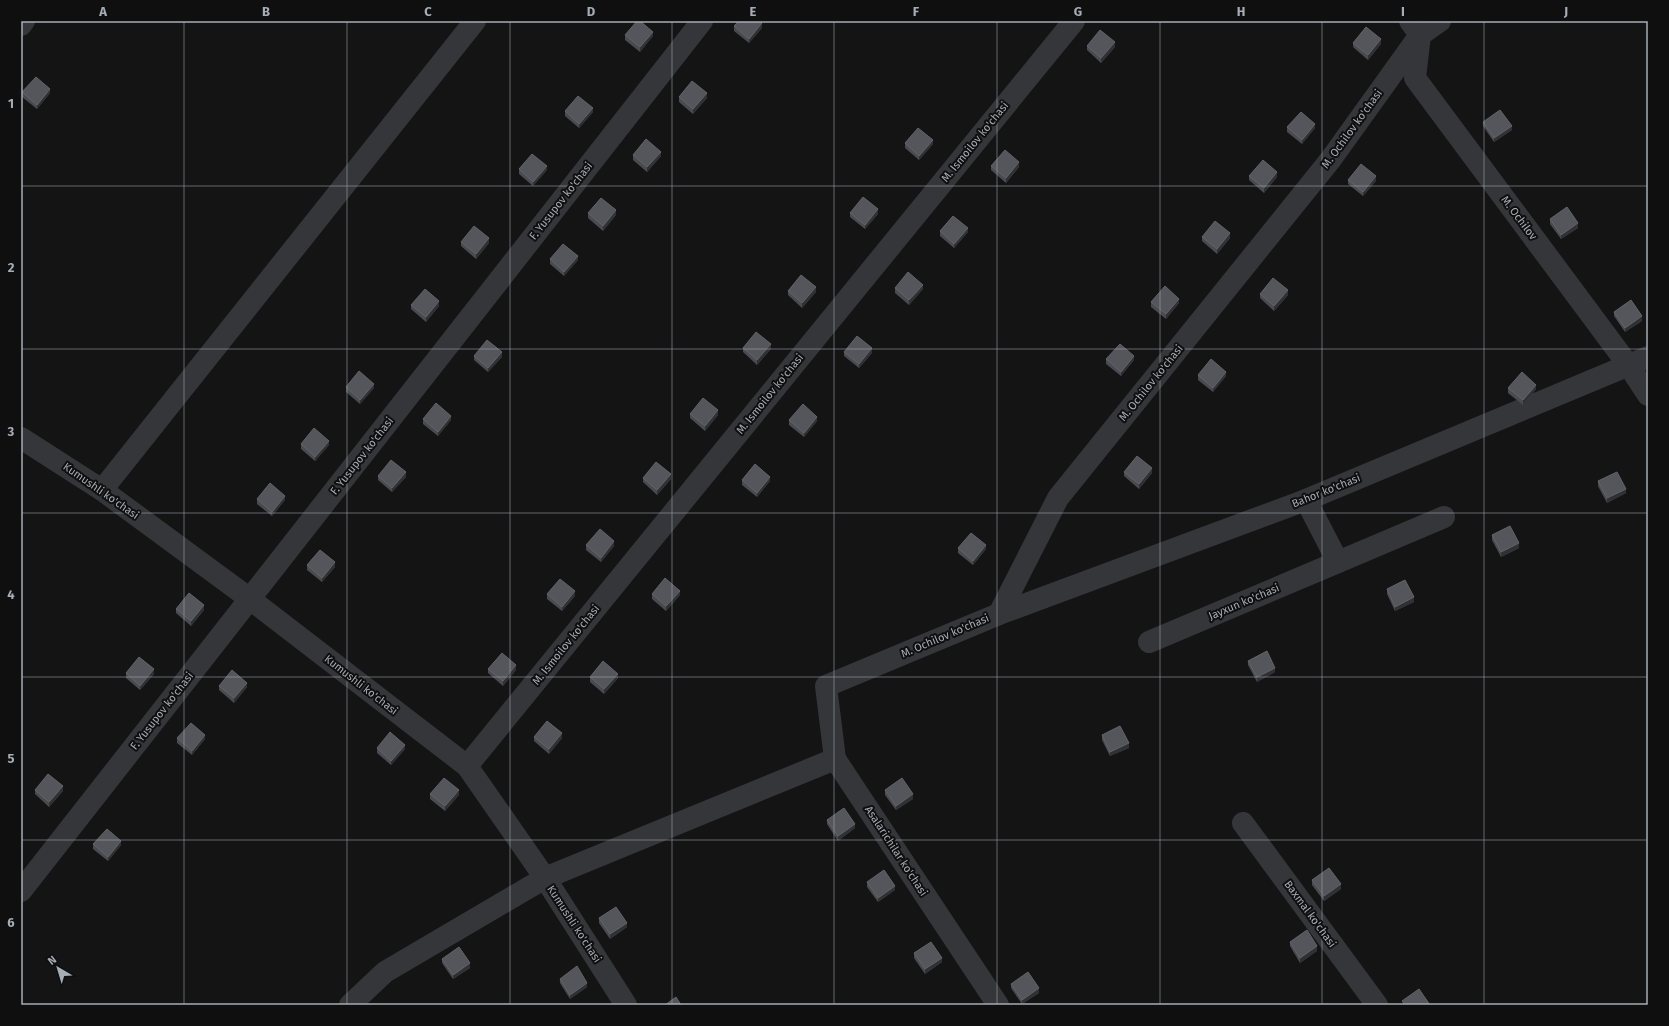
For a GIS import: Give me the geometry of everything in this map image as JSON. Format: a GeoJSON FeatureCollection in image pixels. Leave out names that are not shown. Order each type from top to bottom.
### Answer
{"type":"FeatureCollection","features":[{"type":"Feature","properties":{"kind":"street"},"geometry":{"type":"LineString","coordinates":[[21,25],[24,21]]}},
{"type":"Feature","properties":{"kind":"street"},"geometry":{"type":"LineString","coordinates":[[102,490],[475,21]]}},
{"type":"Feature","properties":{"kind":"street","name":"F. Yusupov ko'chasi"},"geometry":{"type":"LineString","coordinates":[[21,891],[702,21]]}},
{"type":"Feature","properties":{"kind":"street","name":"M. Ismoilov ko'chasi"},"geometry":{"type":"LineString","coordinates":[[467,766],[1074,21]]}},
{"type":"Feature","properties":{"kind":"street","name":"M. Ochilov ko'chasi"},"geometry":{"type":"LineString","coordinates":[[826,686],[999,614],[1058,498],[1331,159],[1415,28],[1440,21]]}},
{"type":"Feature","properties":{"kind":"street","name":"M. Ochilov"},"geometry":{"type":"LineString","coordinates":[[1415,28],[1416,78],[1638,361],[1648,395]]}},
{"type":"Feature","properties":{"kind":"street","name":"Bahor ko'chasi"},"geometry":{"type":"LineString","coordinates":[[999,614],[1306,500],[1638,361]]}},
{"type":"Feature","properties":{"kind":"street","name":"Kumushli ko'chasi"},"geometry":{"type":"LineString","coordinates":[[21,438],[102,490],[250,599],[467,766],[545,878],[626,1005]]}},
{"type":"Feature","properties":{"kind":"street"},"geometry":{"type":"LineString","coordinates":[[1306,500],[1338,562]]}},
{"type":"Feature","properties":{"kind":"street","name":"Jayxun ko'chasi"},"geometry":{"type":"LineString","coordinates":[[1149,642],[1444,517]]}},
{"type":"Feature","properties":{"kind":"street","name":"Asalarichilar ko'chasi"},"geometry":{"type":"LineString","coordinates":[[826,686],[835,759],[998,1005]]}},
{"type":"Feature","properties":{"kind":"street"},"geometry":{"type":"LineString","coordinates":[[350,1005],[384,972],[545,878],[835,759]]}},
{"type":"Feature","properties":{"kind":"street","name":"Baxmal ko'chasi"},"geometry":{"type":"LineString","coordinates":[[1244,823],[1377,1005]]}},
{"type":"Feature","properties":{"kind":"building"},"geometry":{"type":"Polygon","coordinates":[[[637,21],[640,21],[653,32],[640,47],[625,35],[637,21]]]}},
{"type":"Feature","properties":{"kind":"building"},"geometry":{"type":"Polygon","coordinates":[[[739,21],[760,21],[762,23],[749,39],[734,26],[739,21]]]}},
{"type":"Feature","properties":{"kind":"building"},"geometry":{"type":"Polygon","coordinates":[[[1366,27],[1381,39],[1368,55],[1353,43],[1366,27]]]}},
{"type":"Feature","properties":{"kind":"building"},"geometry":{"type":"Polygon","coordinates":[[[1100,30],[1115,42],[1101,58],[1087,46],[1100,30]]]}},
{"type":"Feature","properties":{"kind":"building"},"geometry":{"type":"Polygon","coordinates":[[[36,77],[50,89],[37,105],[22,92],[36,77]]]}},
{"type":"Feature","properties":{"kind":"building"},"geometry":{"type":"Polygon","coordinates":[[[692,81],[707,93],[693,109],[679,97],[692,81]]]}},
{"type":"Feature","properties":{"kind":"building"},"geometry":{"type":"Polygon","coordinates":[[[578,96],[593,108],[579,124],[565,111],[578,96]]]}},
{"type":"Feature","properties":{"kind":"building"},"geometry":{"type":"Polygon","coordinates":[[[1500,110],[1512,126],[1494,138],[1483,122],[1500,110]]]}},
{"type":"Feature","properties":{"kind":"building"},"geometry":{"type":"Polygon","coordinates":[[[1301,112],[1315,124],[1302,140],[1287,127],[1301,112]]]}},
{"type":"Feature","properties":{"kind":"building"},"geometry":{"type":"Polygon","coordinates":[[[918,128],[933,140],[919,156],[905,143],[918,128]]]}},
{"type":"Feature","properties":{"kind":"building"},"geometry":{"type":"Polygon","coordinates":[[[646,139],[661,152],[647,167],[633,155],[646,139]]]}},
{"type":"Feature","properties":{"kind":"building"},"geometry":{"type":"Polygon","coordinates":[[[1005,150],[1019,162],[1006,178],[991,166],[1005,150]]]}},
{"type":"Feature","properties":{"kind":"building"},"geometry":{"type":"Polygon","coordinates":[[[532,154],[547,166],[533,182],[519,169],[532,154]]]}},
{"type":"Feature","properties":{"kind":"building"},"geometry":{"type":"Polygon","coordinates":[[[1263,160],[1277,172],[1264,188],[1249,176],[1263,160]]]}},
{"type":"Feature","properties":{"kind":"building"},"geometry":{"type":"Polygon","coordinates":[[[1361,164],[1376,176],[1363,192],[1348,180],[1361,164]]]}},
{"type":"Feature","properties":{"kind":"building"},"geometry":{"type":"Polygon","coordinates":[[[863,197],[878,209],[865,225],[850,213],[863,197]]]}},
{"type":"Feature","properties":{"kind":"building"},"geometry":{"type":"Polygon","coordinates":[[[601,198],[616,210],[603,226],[588,213],[601,198]]]}},
{"type":"Feature","properties":{"kind":"building"},"geometry":{"type":"Polygon","coordinates":[[[1567,207],[1578,223],[1561,235],[1550,219],[1567,207]]]}},
{"type":"Feature","properties":{"kind":"building"},"geometry":{"type":"Polygon","coordinates":[[[953,216],[968,228],[954,244],[940,231],[953,216]]]}},
{"type":"Feature","properties":{"kind":"building"},"geometry":{"type":"Polygon","coordinates":[[[1215,221],[1230,233],[1217,249],[1202,237],[1215,221]]]}},
{"type":"Feature","properties":{"kind":"building"},"geometry":{"type":"Polygon","coordinates":[[[474,226],[489,238],[476,254],[461,242],[474,226]]]}},
{"type":"Feature","properties":{"kind":"building"},"geometry":{"type":"Polygon","coordinates":[[[563,244],[578,256],[564,272],[550,259],[563,244]]]}},
{"type":"Feature","properties":{"kind":"building"},"geometry":{"type":"Polygon","coordinates":[[[908,272],[923,285],[909,300],[895,288],[908,272]]]}},
{"type":"Feature","properties":{"kind":"building"},"geometry":{"type":"Polygon","coordinates":[[[801,275],[816,287],[802,303],[788,291],[801,275]]]}},
{"type":"Feature","properties":{"kind":"building"},"geometry":{"type":"Polygon","coordinates":[[[1273,278],[1288,290],[1274,306],[1260,294],[1273,278]]]}},
{"type":"Feature","properties":{"kind":"building"},"geometry":{"type":"Polygon","coordinates":[[[1165,286],[1179,299],[1166,314],[1151,302],[1165,286]]]}},
{"type":"Feature","properties":{"kind":"building"},"geometry":{"type":"Polygon","coordinates":[[[425,289],[439,301],[426,317],[411,305],[425,289]]]}},
{"type":"Feature","properties":{"kind":"building"},"geometry":{"type":"Polygon","coordinates":[[[1631,300],[1642,316],[1625,328],[1614,312],[1631,300]]]}},
{"type":"Feature","properties":{"kind":"building"},"geometry":{"type":"Polygon","coordinates":[[[756,332],[771,344],[757,360],[743,348],[756,332]]]}},
{"type":"Feature","properties":{"kind":"building"},"geometry":{"type":"Polygon","coordinates":[[[857,336],[872,348],[859,364],[844,352],[857,336]]]}},
{"type":"Feature","properties":{"kind":"building"},"geometry":{"type":"Polygon","coordinates":[[[487,340],[502,352],[488,368],[474,356],[487,340]]]}},
{"type":"Feature","properties":{"kind":"building"},"geometry":{"type":"Polygon","coordinates":[[[1120,344],[1134,356],[1121,372],[1106,359],[1120,344]]]}},
{"type":"Feature","properties":{"kind":"building"},"geometry":{"type":"Polygon","coordinates":[[[1211,359],[1226,372],[1213,388],[1198,375],[1211,359]]]}},
{"type":"Feature","properties":{"kind":"building"},"geometry":{"type":"Polygon","coordinates":[[[359,371],[374,384],[360,400],[346,387],[359,371]]]}},
{"type":"Feature","properties":{"kind":"building"},"geometry":{"type":"Polygon","coordinates":[[[1522,372],[1536,385],[1523,400],[1508,388],[1522,372]]]}},
{"type":"Feature","properties":{"kind":"building"},"geometry":{"type":"Polygon","coordinates":[[[703,398],[718,410],[705,426],[690,414],[703,398]]]}},
{"type":"Feature","properties":{"kind":"building"},"geometry":{"type":"Polygon","coordinates":[[[436,403],[451,416],[438,432],[423,419],[436,403]]]}},
{"type":"Feature","properties":{"kind":"building"},"geometry":{"type":"Polygon","coordinates":[[[803,404],[817,417],[804,433],[789,420],[803,404]]]}},
{"type":"Feature","properties":{"kind":"building"},"geometry":{"type":"Polygon","coordinates":[[[314,428],[329,441],[315,457],[301,444],[314,428]]]}},
{"type":"Feature","properties":{"kind":"building"},"geometry":{"type":"Polygon","coordinates":[[[1137,456],[1152,468],[1139,484],[1124,472],[1137,456]]]}},
{"type":"Feature","properties":{"kind":"building"},"geometry":{"type":"Polygon","coordinates":[[[391,460],[406,472],[392,488],[378,476],[391,460]]]}},
{"type":"Feature","properties":{"kind":"building"},"geometry":{"type":"Polygon","coordinates":[[[656,462],[671,474],[657,490],[643,478],[656,462]]]}},
{"type":"Feature","properties":{"kind":"building"},"geometry":{"type":"Polygon","coordinates":[[[755,464],[770,477],[757,493],[742,480],[755,464]]]}},
{"type":"Feature","properties":{"kind":"building"},"geometry":{"type":"Polygon","coordinates":[[[1617,472],[1626,489],[1607,498],[1598,481],[1617,472]]]}},
{"type":"Feature","properties":{"kind":"building"},"geometry":{"type":"Polygon","coordinates":[[[270,483],[285,496],[272,512],[257,499],[270,483]]]}},
{"type":"Feature","properties":{"kind":"building"},"geometry":{"type":"Polygon","coordinates":[[[1510,526],[1519,543],[1501,552],[1492,535],[1510,526]]]}},
{"type":"Feature","properties":{"kind":"building"},"geometry":{"type":"Polygon","coordinates":[[[600,529],[614,541],[601,558],[586,545],[600,529]]]}},
{"type":"Feature","properties":{"kind":"building"},"geometry":{"type":"Polygon","coordinates":[[[971,533],[986,545],[973,561],[958,548],[971,533]]]}},
{"type":"Feature","properties":{"kind":"building"},"geometry":{"type":"Polygon","coordinates":[[[320,550],[335,562],[322,578],[307,565],[320,550]]]}},
{"type":"Feature","properties":{"kind":"building"},"geometry":{"type":"Polygon","coordinates":[[[665,578],[680,591],[666,606],[652,594],[665,578]]]}},
{"type":"Feature","properties":{"kind":"building"},"geometry":{"type":"Polygon","coordinates":[[[560,579],[575,591],[562,607],[547,594],[560,579]]]}},
{"type":"Feature","properties":{"kind":"building"},"geometry":{"type":"Polygon","coordinates":[[[1405,580],[1414,597],[1395,607],[1387,589],[1405,580]]]}},
{"type":"Feature","properties":{"kind":"building"},"geometry":{"type":"Polygon","coordinates":[[[189,593],[204,605],[191,621],[176,609],[189,593]]]}},
{"type":"Feature","properties":{"kind":"building"},"geometry":{"type":"Polygon","coordinates":[[[1267,651],[1275,668],[1257,677],[1248,661],[1267,651]]]}},
{"type":"Feature","properties":{"kind":"building"},"geometry":{"type":"Polygon","coordinates":[[[502,653],[516,665],[503,681],[488,669],[502,653]]]}},
{"type":"Feature","properties":{"kind":"building"},"geometry":{"type":"Polygon","coordinates":[[[139,657],[154,669],[140,686],[126,673],[139,657]]]}},
{"type":"Feature","properties":{"kind":"building"},"geometry":{"type":"Polygon","coordinates":[[[603,661],[618,674],[604,689],[590,677],[603,661]]]}},
{"type":"Feature","properties":{"kind":"building"},"geometry":{"type":"Polygon","coordinates":[[[232,670],[247,683],[234,698],[219,686],[232,670]]]}},
{"type":"Feature","properties":{"kind":"building"},"geometry":{"type":"Polygon","coordinates":[[[547,721],[562,733],[549,749],[534,737],[547,721]]]}},
{"type":"Feature","properties":{"kind":"building"},"geometry":{"type":"Polygon","coordinates":[[[191,723],[205,735],[192,751],[177,738],[191,723]]]}},
{"type":"Feature","properties":{"kind":"building"},"geometry":{"type":"Polygon","coordinates":[[[1120,726],[1129,743],[1110,752],[1102,735],[1120,726]]]}},
{"type":"Feature","properties":{"kind":"building"},"geometry":{"type":"Polygon","coordinates":[[[390,732],[405,745],[391,761],[377,748],[390,732]]]}},
{"type":"Feature","properties":{"kind":"building"},"geometry":{"type":"Polygon","coordinates":[[[48,774],[63,786],[49,802],[35,790],[48,774]]]}},
{"type":"Feature","properties":{"kind":"building"},"geometry":{"type":"Polygon","coordinates":[[[444,778],[459,790],[445,806],[430,794],[444,778]]]}},
{"type":"Feature","properties":{"kind":"building"},"geometry":{"type":"Polygon","coordinates":[[[902,778],[913,794],[896,806],[885,790],[902,778]]]}},
{"type":"Feature","properties":{"kind":"building"},"geometry":{"type":"Polygon","coordinates":[[[844,808],[855,824],[838,836],[827,820],[844,808]]]}},
{"type":"Feature","properties":{"kind":"building"},"geometry":{"type":"Polygon","coordinates":[[[107,829],[121,841],[108,857],[93,844],[107,829]]]}},
{"type":"Feature","properties":{"kind":"building"},"geometry":{"type":"Polygon","coordinates":[[[1329,868],[1341,884],[1324,896],[1312,880],[1329,868]]]}},
{"type":"Feature","properties":{"kind":"building"},"geometry":{"type":"Polygon","coordinates":[[[884,870],[895,886],[878,898],[867,882],[884,870]]]}},
{"type":"Feature","properties":{"kind":"building"},"geometry":{"type":"Polygon","coordinates":[[[616,907],[627,923],[610,934],[599,918],[616,907]]]}},
{"type":"Feature","properties":{"kind":"building"},"geometry":{"type":"Polygon","coordinates":[[[1307,930],[1317,946],[1300,958],[1290,942],[1307,930]]]}},
{"type":"Feature","properties":{"kind":"building"},"geometry":{"type":"Polygon","coordinates":[[[931,942],[942,958],[925,969],[914,953],[931,942]]]}},
{"type":"Feature","properties":{"kind":"building"},"geometry":{"type":"Polygon","coordinates":[[[459,947],[470,963],[453,975],[442,959],[459,947]]]}},
{"type":"Feature","properties":{"kind":"building"},"geometry":{"type":"Polygon","coordinates":[[[577,966],[587,983],[570,995],[560,979],[577,966]]]}},
{"type":"Feature","properties":{"kind":"building"},"geometry":{"type":"Polygon","coordinates":[[[1028,972],[1039,988],[1022,1000],[1011,984],[1028,972]]]}},
{"type":"Feature","properties":{"kind":"building"},"geometry":{"type":"Polygon","coordinates":[[[1419,989],[1430,1005],[1405,1005],[1402,1001],[1419,989]]]}},
{"type":"Feature","properties":{"kind":"building"},"geometry":{"type":"Polygon","coordinates":[[[676,997],[681,1005],[665,1005],[676,997]]]}}]}
